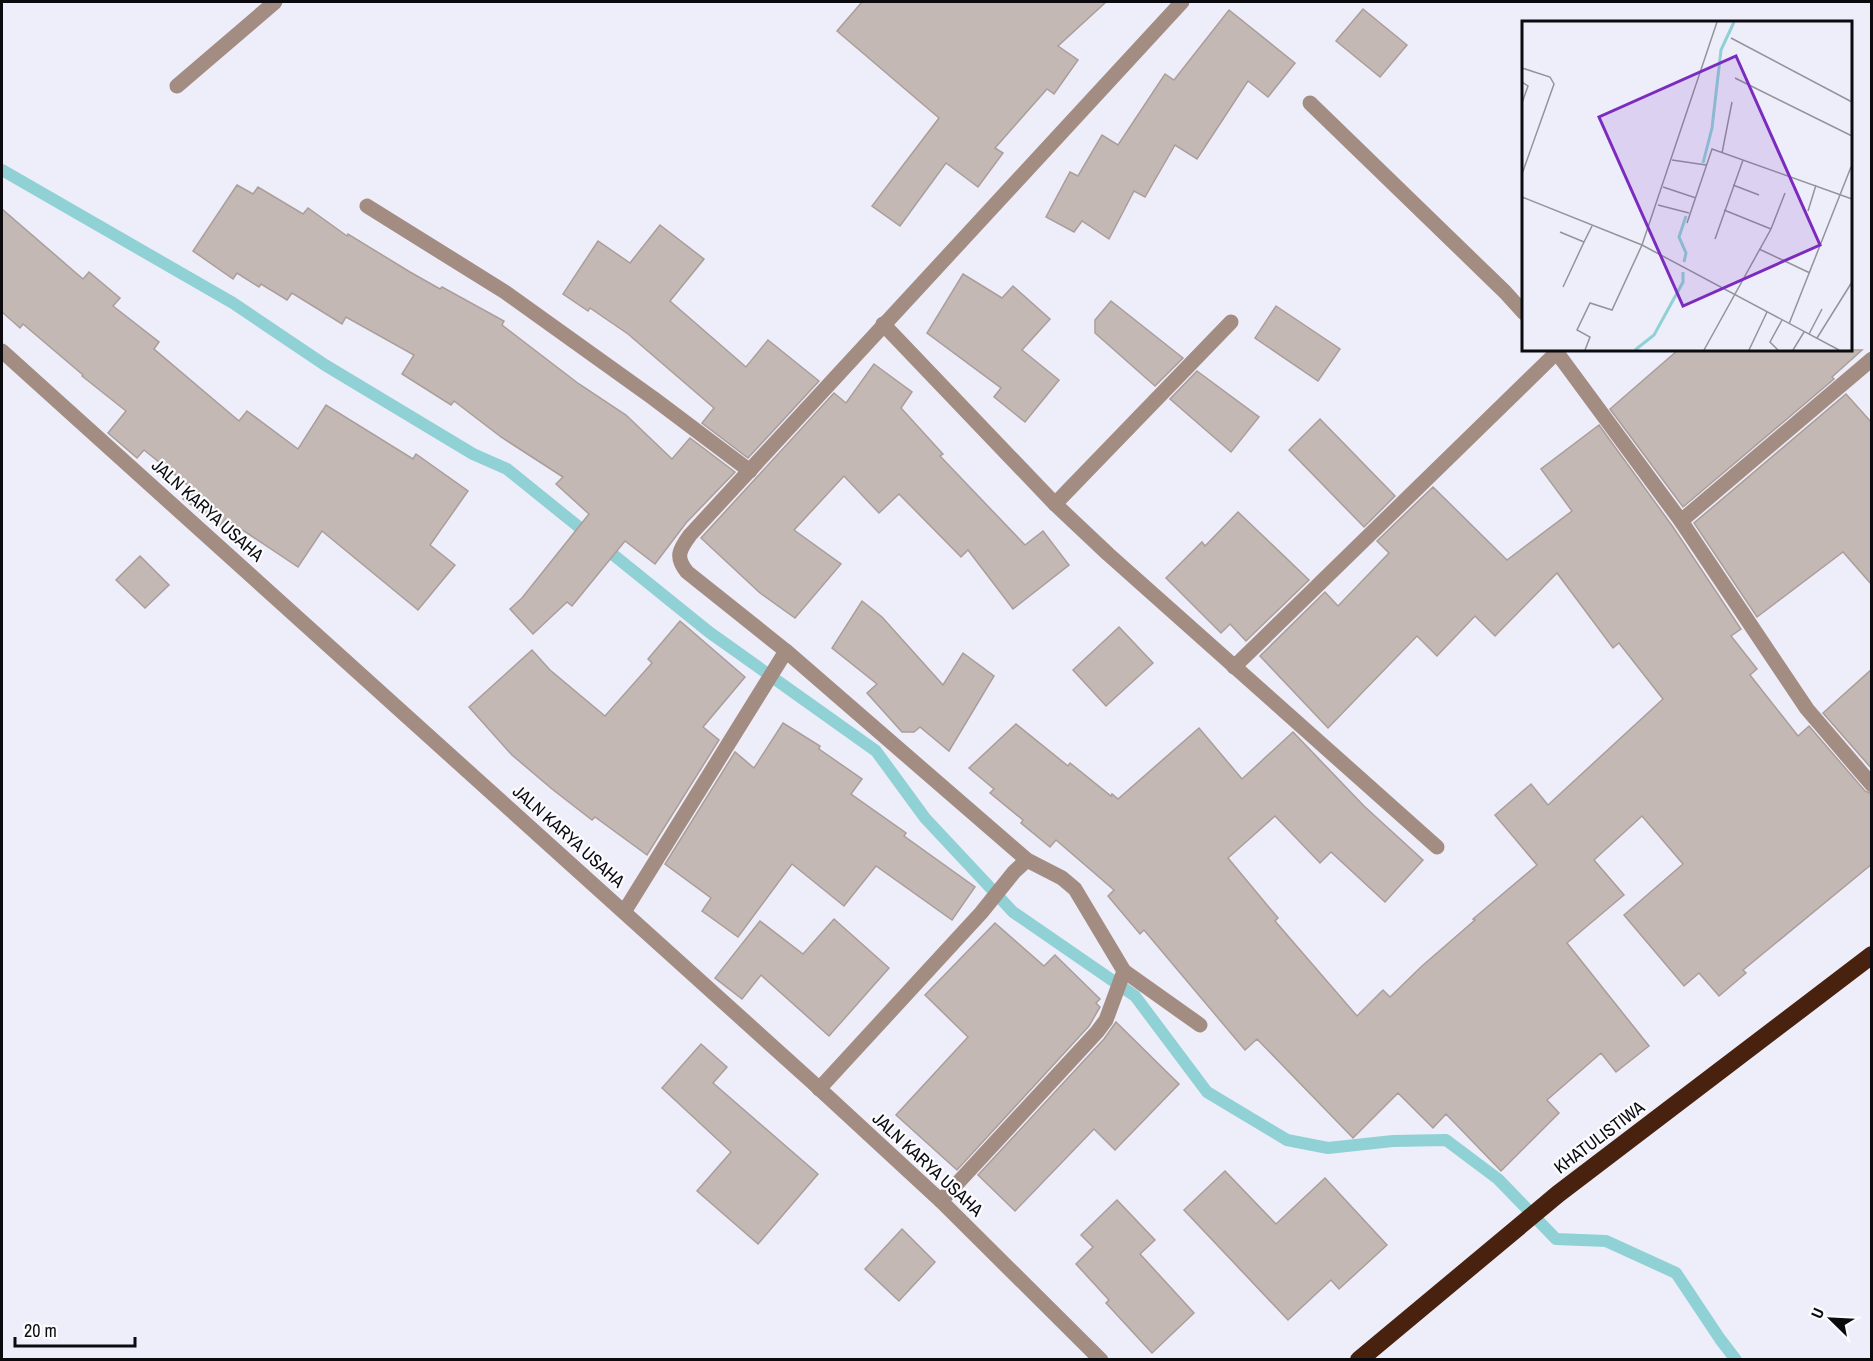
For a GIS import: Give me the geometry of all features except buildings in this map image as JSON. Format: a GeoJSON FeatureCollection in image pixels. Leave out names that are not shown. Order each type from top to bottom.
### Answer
{"type":"FeatureCollection","features":[{"type":"Feature","properties":{"kind":"highway","name":"KHATULISTIWA"},"geometry":{"type":"LineString","coordinates":[[1359,1359],[1558,1194],[1872,955]]}},
{"type":"Feature","properties":{"kind":"street"},"geometry":{"type":"LineString","coordinates":[[177,86],[275,2]]}},
{"type":"Feature","properties":{"kind":"street"},"geometry":{"type":"LineString","coordinates":[[1182,2],[690,536],[681,548],[680,563],[687,572],[786,651],[1027,860],[1062,878],[1075,889],[1122,974],[1200,1025]]}},
{"type":"Feature","properties":{"kind":"street"},"geometry":{"type":"LineString","coordinates":[[1311,103],[1522,311]]}},
{"type":"Feature","properties":{"kind":"street"},"geometry":{"type":"LineString","coordinates":[[367,206],[505,292],[750,471]]}},
{"type":"Feature","properties":{"kind":"street"},"geometry":{"type":"LineString","coordinates":[[1055,504],[1231,322]]}},
{"type":"Feature","properties":{"kind":"street"},"geometry":{"type":"LineString","coordinates":[[883,324],[1055,504],[1437,847]]}},
{"type":"Feature","properties":{"kind":"street","name":"JALN KARYA USAHA"},"geometry":{"type":"LineString","coordinates":[[2,351],[819,1089],[940,1201],[1101,1359]]}},
{"type":"Feature","properties":{"kind":"street"},"geometry":{"type":"LineString","coordinates":[[1234,667],[1556,351],[1681,521],[1807,709],[1872,785]]}},
{"type":"Feature","properties":{"kind":"street"},"geometry":{"type":"LineString","coordinates":[[1681,521],[1872,359]]}},
{"type":"Feature","properties":{"kind":"street"},"geometry":{"type":"LineString","coordinates":[[624,912],[786,651]]}},
{"type":"Feature","properties":{"kind":"street"},"geometry":{"type":"LineString","coordinates":[[819,1089],[1027,860]]}},
{"type":"Feature","properties":{"kind":"street"},"geometry":{"type":"LineString","coordinates":[[940,1201],[1097,1032],[1106,1020],[1122,974]]}},
{"type":"Feature","properties":{"kind":"waterway"},"geometry":{"type":"LineString","coordinates":[[2,170],[233,303],[325,365],[473,454],[507,469],[709,632],[876,751],[925,818],[1013,912],[1135,996],[1207,1092],[1287,1140],[1328,1148],[1393,1141],[1446,1140],[1498,1179],[1556,1239],[1606,1241],[1676,1273],[1736,1360]]}}]}
